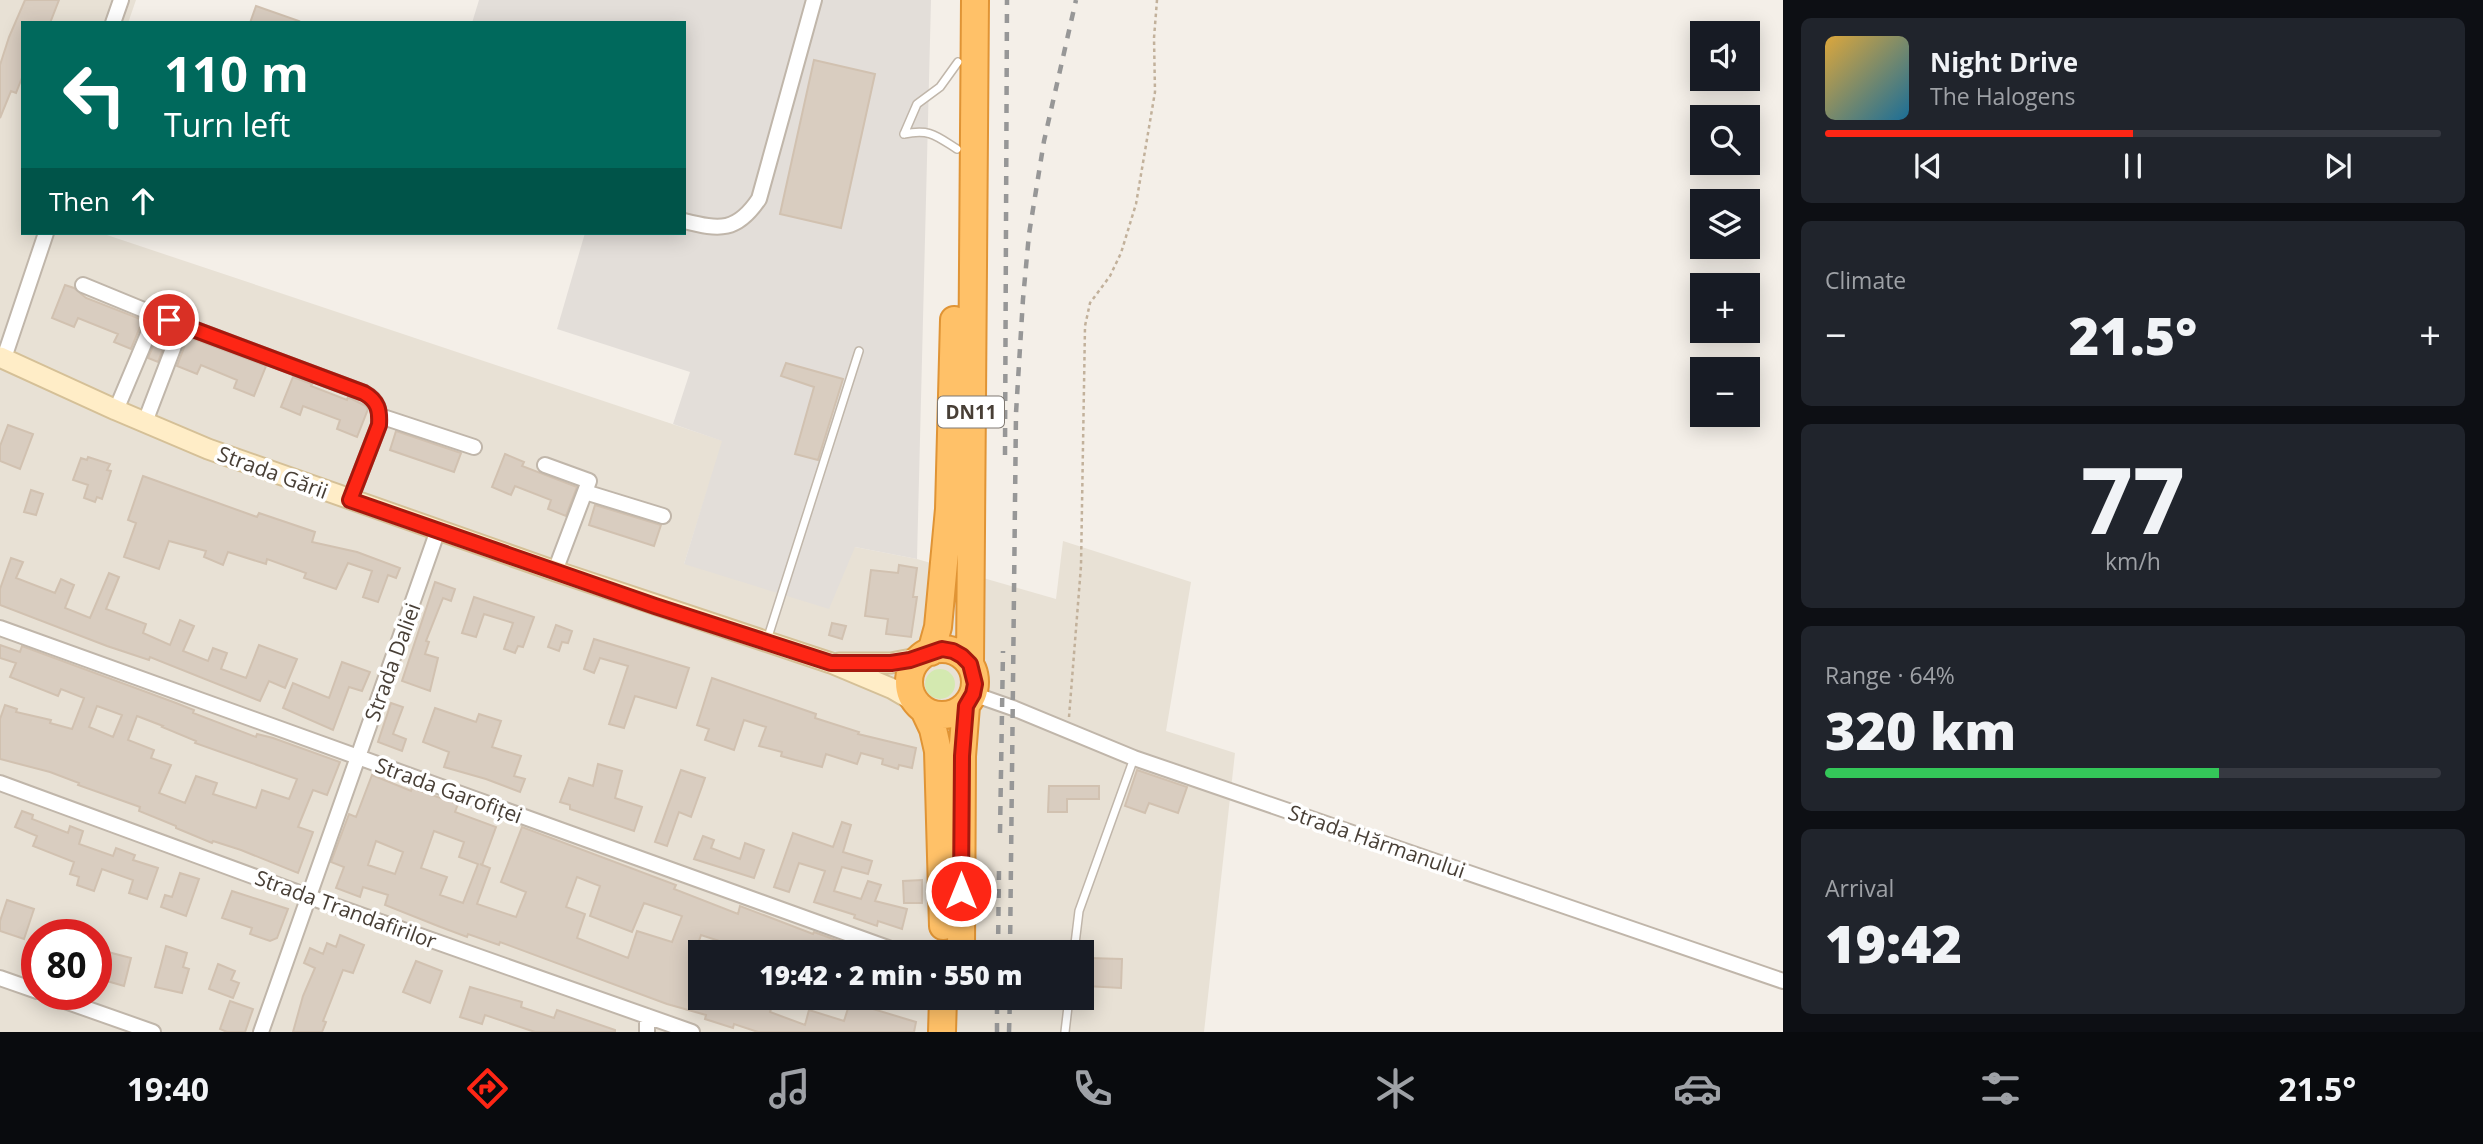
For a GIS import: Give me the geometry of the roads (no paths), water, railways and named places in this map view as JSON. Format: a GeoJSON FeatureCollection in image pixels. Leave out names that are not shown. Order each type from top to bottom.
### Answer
{"type":"FeatureCollection","features":[{"type":"Feature","properties":{"kind":"highway","name":"DN11"},"geometry":{"type":"LineString","coordinates":[[943,940],[938,751],[933,729],[911,695],[910,674],[926,654],[938,627],[949,509],[959,0]]}},
{"type":"Feature","properties":{"kind":"highway","name":"DN11"},"geometry":{"type":"LineString","coordinates":[[961,940],[962,756],[975,684],[970,664],[975,0]]}},
{"type":"Feature","properties":{"kind":"highway"},"geometry":{"type":"LineString","coordinates":[[926,654],[942,649],[953,651],[970,664]]}},
{"type":"Feature","properties":{"kind":"highway"},"geometry":{"type":"LineString","coordinates":[[920,707],[935,715],[946,715],[957,712],[970,700]]}},
{"type":"Feature","properties":{"kind":"highway"},"geometry":{"type":"LineString","coordinates":[[942,1032],[943,1010]]}},
{"type":"Feature","properties":{"kind":"highway"},"geometry":{"type":"LineString","coordinates":[[960,1010],[960,1032]]}},
{"type":"Feature","properties":{"kind":"main road","name":"Strada Gării"},"geometry":{"type":"LineString","coordinates":[[2,358],[208,449],[555,571],[831,663]]}},
{"type":"Feature","properties":{"kind":"main road"},"geometry":{"type":"LineString","coordinates":[[831,663],[891,663],[926,654]]}},
{"type":"Feature","properties":{"kind":"main road"},"geometry":{"type":"LineString","coordinates":[[831,663],[892,689],[920,707]]}},
{"type":"Feature","properties":{"kind":"street"},"geometry":{"type":"LineString","coordinates":[[114,21],[121,0]]}},
{"type":"Feature","properties":{"kind":"street"},"geometry":{"type":"LineString","coordinates":[[686,220],[720,228],[738,223],[759,200],[814,0]]}},
{"type":"Feature","properties":{"kind":"street"},"geometry":{"type":"LineString","coordinates":[[2,358],[45,235]]}},
{"type":"Feature","properties":{"kind":"street"},"geometry":{"type":"LineString","coordinates":[[83,285],[364,393],[375,401],[380,416],[379,425],[350,500]]}},
{"type":"Feature","properties":{"kind":"street"},"geometry":{"type":"LineString","coordinates":[[116,410],[156,315]]}},
{"type":"Feature","properties":{"kind":"street"},"geometry":{"type":"LineString","coordinates":[[145,422],[183,325]]}},
{"type":"Feature","properties":{"kind":"street"},"geometry":{"type":"LineString","coordinates":[[380,416],[474,447]]}},
{"type":"Feature","properties":{"kind":"street"},"geometry":{"type":"LineString","coordinates":[[545,465],[589,481],[555,571]]}},
{"type":"Feature","properties":{"kind":"street"},"geometry":{"type":"LineString","coordinates":[[585,492],[663,516]]}},
{"type":"Feature","properties":{"kind":"street","name":"Strada Daliei"},"geometry":{"type":"LineString","coordinates":[[261,1032],[438,530]]}},
{"type":"Feature","properties":{"kind":"street","name":"Strada Garofiței"},"geometry":{"type":"LineString","coordinates":[[0,628],[866,940]]}},
{"type":"Feature","properties":{"kind":"street","name":"Strada Hărmanului"},"geometry":{"type":"LineString","coordinates":[[970,700],[1068,731],[1134,758],[1783,981]]}},
{"type":"Feature","properties":{"kind":"street","name":"Strada Trandafirilor"},"geometry":{"type":"LineString","coordinates":[[0,783],[692,1032]]}},
{"type":"Feature","properties":{"kind":"street"},"geometry":{"type":"LineString","coordinates":[[0,978],[21,985]]}},
{"type":"Feature","properties":{"kind":"street"},"geometry":{"type":"LineString","coordinates":[[90,1010],[153,1032]]}},
{"type":"Feature","properties":{"kind":"street"},"geometry":{"type":"LineString","coordinates":[[647,1016],[647,1032]]}},
{"type":"Feature","properties":{"kind":"lane"},"geometry":{"type":"LineString","coordinates":[[957,149],[935,135],[921,131],[904,134],[918,104],[940,87],[958,62]]}},
{"type":"Feature","properties":{"kind":"lane"},"geometry":{"type":"LineString","coordinates":[[766,642],[859,351]]}},
{"type":"Feature","properties":{"kind":"lane"},"geometry":{"type":"LineString","coordinates":[[1075,940],[1079,911],[1134,758]]}},
{"type":"Feature","properties":{"kind":"lane"},"geometry":{"type":"LineString","coordinates":[[1065,1032],[1068,1010]]}},
{"type":"Feature","properties":{"kind":"railway"},"geometry":{"type":"LineString","coordinates":[[1005,455],[1007,0]]}},
{"type":"Feature","properties":{"kind":"railway"},"geometry":{"type":"LineString","coordinates":[[1010,940],[1016,413],[1023,299],[1029,234],[1044,141],[1076,0]]}},
{"type":"Feature","properties":{"kind":"railway"},"geometry":{"type":"LineString","coordinates":[[1000,833],[1003,651]]}},
{"type":"Feature","properties":{"kind":"railway"},"geometry":{"type":"LineString","coordinates":[[998,940],[999,868]]}},
{"type":"Feature","properties":{"kind":"railway"},"geometry":{"type":"LineString","coordinates":[[997,1010],[997,1032]]}},
{"type":"Feature","properties":{"kind":"railway"},"geometry":{"type":"LineString","coordinates":[[1009,1032],[1010,1010]]}}]}
